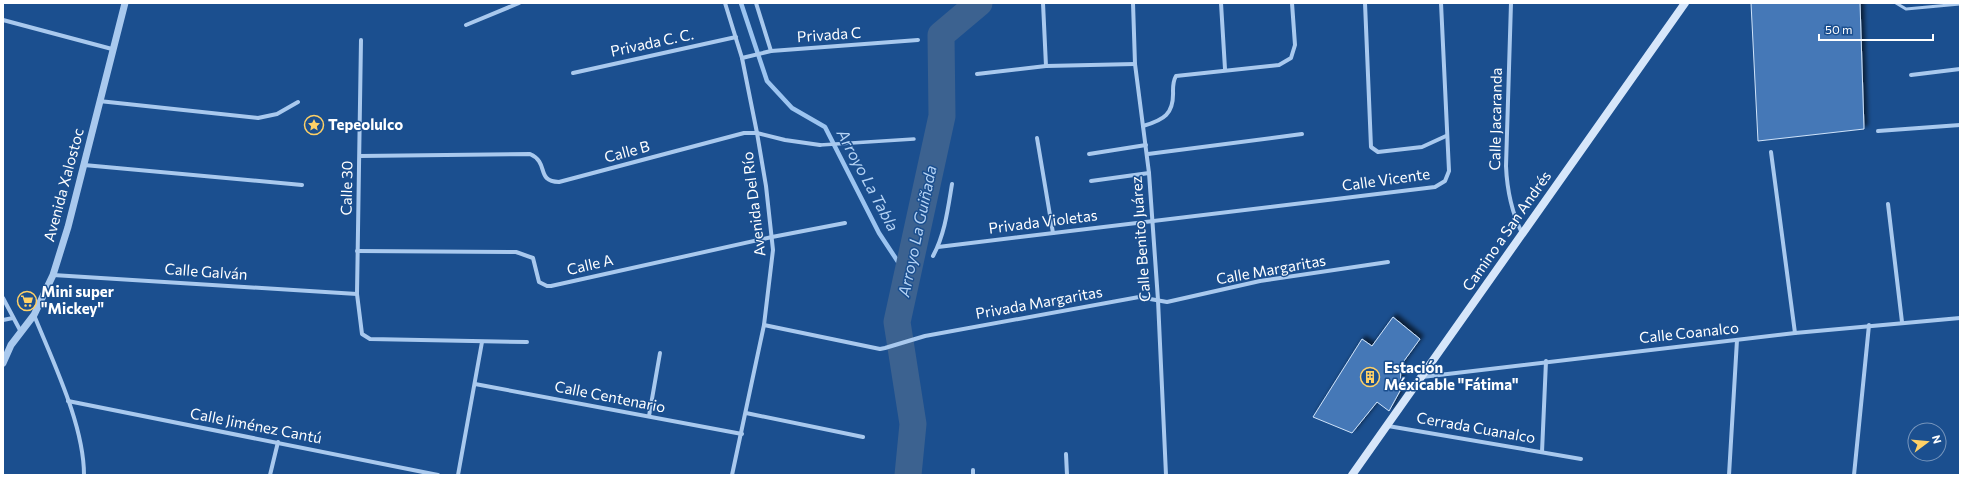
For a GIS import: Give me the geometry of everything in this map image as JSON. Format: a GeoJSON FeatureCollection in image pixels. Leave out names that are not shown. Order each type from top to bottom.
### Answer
{"type":"FeatureCollection","features":[{"type":"Feature","properties":{"kind":"main road","name":"Camino a San Andrés"},"geometry":{"type":"LineString","coordinates":[[1352,475],[1523,234],[1684,3]]}},
{"type":"Feature","properties":{"kind":"street","name":"Avenida Xalostoc"},"geometry":{"type":"LineString","coordinates":[[3,363],[11,345],[34,315],[53,274],[68,227],[124,3]]}},
{"type":"Feature","properties":{"kind":"street"},"geometry":{"type":"LineString","coordinates":[[466,25],[519,3]]}},
{"type":"Feature","properties":{"kind":"street","name":"Avenida Del Río"},"geometry":{"type":"LineString","coordinates":[[726,3],[742,58],[757,133],[772,237],[772,266],[764,325],[742,434],[732,475]]}},
{"type":"Feature","properties":{"kind":"street"},"geometry":{"type":"LineString","coordinates":[[756,3],[770,52]]}},
{"type":"Feature","properties":{"kind":"street"},"geometry":{"type":"LineString","coordinates":[[1043,3],[1046,66]]}},
{"type":"Feature","properties":{"kind":"street","name":"Calle Benito Juárez"},"geometry":{"type":"LineString","coordinates":[[1133,3],[1135,64],[1148,154],[1158,300],[1166,475]]}},
{"type":"Feature","properties":{"kind":"street"},"geometry":{"type":"LineString","coordinates":[[1221,3],[1226,69]]}},
{"type":"Feature","properties":{"kind":"street"},"geometry":{"type":"LineString","coordinates":[[1143,126],[1161,118],[1170,111],[1173,104],[1173,84],[1176,76],[1226,69],[1279,65],[1291,58],[1295,44],[1292,3]]}},
{"type":"Feature","properties":{"kind":"street"},"geometry":{"type":"LineString","coordinates":[[1364,3],[1371,147],[1378,152],[1422,147],[1446,136]]}},
{"type":"Feature","properties":{"kind":"street","name":"Calle Vicente"},"geometry":{"type":"LineString","coordinates":[[1152,221],[1435,187],[1445,181],[1448,176],[1441,3]]}},
{"type":"Feature","properties":{"kind":"street","name":"Calle Jacaranda"},"geometry":{"type":"LineString","coordinates":[[1511,3],[1506,166],[1507,187],[1512,209],[1523,234]]}},
{"type":"Feature","properties":{"kind":"street"},"geometry":{"type":"LineString","coordinates":[[3,20],[112,49]]}},
{"type":"Feature","properties":{"kind":"street","name":"Privada C. C."},"geometry":{"type":"LineString","coordinates":[[573,73],[736,37]]}},
{"type":"Feature","properties":{"kind":"street","name":"Calle 30"},"geometry":{"type":"LineString","coordinates":[[361,40],[357,251],[357,294],[360,329],[364,336],[370,339],[482,342]]}},
{"type":"Feature","properties":{"kind":"street","name":"Privada C"},"geometry":{"type":"LineString","coordinates":[[742,58],[770,52],[918,40]]}},
{"type":"Feature","properties":{"kind":"street"},"geometry":{"type":"LineString","coordinates":[[977,74],[1046,66],[1135,64]]}},
{"type":"Feature","properties":{"kind":"street"},"geometry":{"type":"LineString","coordinates":[[1911,75],[1960,69]]}},
{"type":"Feature","properties":{"kind":"street"},"geometry":{"type":"LineString","coordinates":[[99,101],[258,118],[277,114],[298,102]]}},
{"type":"Feature","properties":{"kind":"street"},"geometry":{"type":"LineString","coordinates":[[1878,131],[1960,125]]}},
{"type":"Feature","properties":{"kind":"street","name":"Calle B"},"geometry":{"type":"LineString","coordinates":[[360,156],[530,154],[540,161],[546,179],[550,182],[559,182],[744,133],[757,133],[785,140],[820,145],[914,139]]}},
{"type":"Feature","properties":{"kind":"street"},"geometry":{"type":"LineString","coordinates":[[1148,154],[1302,134]]}},
{"type":"Feature","properties":{"kind":"street"},"geometry":{"type":"LineString","coordinates":[[1037,138],[1053,233]]}},
{"type":"Feature","properties":{"kind":"street"},"geometry":{"type":"LineString","coordinates":[[1089,154],[1146,145]]}},
{"type":"Feature","properties":{"kind":"street"},"geometry":{"type":"LineString","coordinates":[[1771,152],[1795,333]]}},
{"type":"Feature","properties":{"kind":"street"},"geometry":{"type":"LineString","coordinates":[[84,165],[302,185]]}},
{"type":"Feature","properties":{"kind":"street"},"geometry":{"type":"LineString","coordinates":[[1092,181],[1149,173]]}},
{"type":"Feature","properties":{"kind":"street"},"geometry":{"type":"LineString","coordinates":[[933,256],[938,247],[952,184]]}},
{"type":"Feature","properties":{"kind":"street"},"geometry":{"type":"LineString","coordinates":[[1888,204],[1902,322]]}},
{"type":"Feature","properties":{"kind":"street","name":"Privada Violetas"},"geometry":{"type":"LineString","coordinates":[[938,247],[1152,221]]}},
{"type":"Feature","properties":{"kind":"street","name":"Calle A"},"geometry":{"type":"LineString","coordinates":[[357,251],[520,253],[533,258],[539,282],[551,286],[772,237],[844,223]]}},
{"type":"Feature","properties":{"kind":"street","name":"Calle Margaritas"},"geometry":{"type":"LineString","coordinates":[[1158,300],[1167,302],[1260,281],[1388,262]]}},
{"type":"Feature","properties":{"kind":"street","name":"Calle Galván"},"geometry":{"type":"LineString","coordinates":[[53,274],[357,294]]}},
{"type":"Feature","properties":{"kind":"street","name":"Privada Margaritas"},"geometry":{"type":"LineString","coordinates":[[764,325],[880,349],[925,336],[1139,297],[1158,300]]}},
{"type":"Feature","properties":{"kind":"street"},"geometry":{"type":"LineString","coordinates":[[3,298],[21,332]]}},
{"type":"Feature","properties":{"kind":"street"},"geometry":{"type":"LineString","coordinates":[[34,315],[68,401],[82,451],[84,475]]}},
{"type":"Feature","properties":{"kind":"street"},"geometry":{"type":"LineString","coordinates":[[3,320],[13,318]]}},
{"type":"Feature","properties":{"kind":"street","name":"Calle Coanalco"},"geometry":{"type":"LineString","coordinates":[[1422,377],[1546,361],[1795,333],[1902,322],[1960,318]]}},
{"type":"Feature","properties":{"kind":"street"},"geometry":{"type":"LineString","coordinates":[[1854,475],[1869,326]]}},
{"type":"Feature","properties":{"kind":"street"},"geometry":{"type":"LineString","coordinates":[[1729,475],[1736,340]]}},
{"type":"Feature","properties":{"kind":"street"},"geometry":{"type":"LineString","coordinates":[[458,475],[482,342],[527,342]]}},
{"type":"Feature","properties":{"kind":"street"},"geometry":{"type":"LineString","coordinates":[[649,416],[660,353]]}},
{"type":"Feature","properties":{"kind":"street","name":"Cerrada Cuanalco"},"geometry":{"type":"LineString","coordinates":[[1387,426],[1542,452],[1546,361]]}},
{"type":"Feature","properties":{"kind":"street","name":"Calle Centenario"},"geometry":{"type":"LineString","coordinates":[[475,384],[742,434]]}},
{"type":"Feature","properties":{"kind":"street","name":"Calle Jiménez Cantú"},"geometry":{"type":"LineString","coordinates":[[68,401],[438,475]]}},
{"type":"Feature","properties":{"kind":"street"},"geometry":{"type":"LineString","coordinates":[[746,413],[863,438]]}},
{"type":"Feature","properties":{"kind":"street"},"geometry":{"type":"LineString","coordinates":[[270,475],[278,442]]}},
{"type":"Feature","properties":{"kind":"street"},"geometry":{"type":"LineString","coordinates":[[1542,452],[1581,459]]}},
{"type":"Feature","properties":{"kind":"street"},"geometry":{"type":"LineString","coordinates":[[1066,454],[1067,475]]}},
{"type":"Feature","properties":{"kind":"street"},"geometry":{"type":"LineString","coordinates":[[973,470],[973,475]]}},
{"type":"Feature","properties":{"kind":"lane"},"geometry":{"type":"LineString","coordinates":[[1896,3],[1906,9],[1960,4]]}},
{"type":"Feature","properties":{"kind":"building"},"geometry":{"type":"Polygon","coordinates":[[[1751,3],[1860,3],[1864,129],[1758,141],[1751,3]]]}},
{"type":"Feature","properties":{"kind":"building","name":"Estación Méxicable \"Fátima\""},"geometry":{"type":"Polygon","coordinates":[[[1393,317],[1420,339],[1401,365],[1400,391],[1389,411],[1377,402],[1352,433],[1313,417],[1362,339],[1372,346],[1393,317]]]}},
{"type":"Feature","properties":{"kind":"waterway","name":"Arroyo La Tabla"},"geometry":{"type":"LineString","coordinates":[[741,3],[767,81],[792,108],[825,127],[879,233],[908,277]]}},
{"type":"Feature","properties":{"kind":"waterway","name":"Arroyo La Guiñada"},"geometry":{"type":"LineString","coordinates":[[908,475],[913,424],[897,322],[942,116],[941,35],[979,3]]}},
{"type":"Feature","properties":{"kind":"place","name":"Tepeolulco"},"geometry":{"type":"Point","coordinates":[314,125]}},
{"type":"Feature","properties":{"kind":"place","name":"Mini super \"Mickey\""},"geometry":{"type":"Point","coordinates":[27,301]}},
{"type":"Feature","properties":{"kind":"place","name":"Estación Méxicable \"Fátima\""},"geometry":{"type":"Point","coordinates":[1370,377]}}]}
